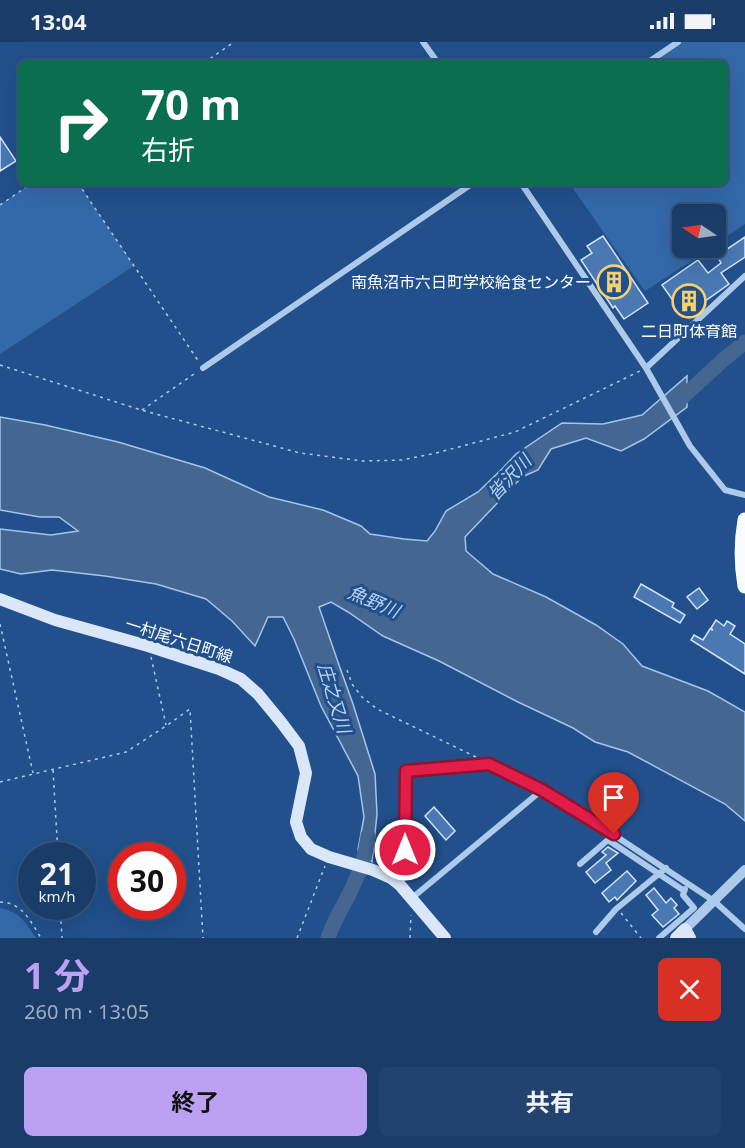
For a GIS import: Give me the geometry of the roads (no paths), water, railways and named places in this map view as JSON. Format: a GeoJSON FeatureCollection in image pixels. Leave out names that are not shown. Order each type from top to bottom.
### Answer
{"type":"FeatureCollection","features":[{"type":"Feature","properties":{"kind":"highway"},"geometry":{"type":"LineString","coordinates":[[745,520],[741,554],[745,586]]}},
{"type":"Feature","properties":{"kind":"main road","name":"一村尾六日町線"},"geometry":{"type":"LineString","coordinates":[[0,599],[56,620],[219,669],[241,680],[258,694],[299,747],[306,773],[296,822],[301,837],[311,849],[391,878],[412,898],[445,938]]}},
{"type":"Feature","properties":{"kind":"main road"},"geometry":{"type":"LineString","coordinates":[[676,938],[688,933]]}},
{"type":"Feature","properties":{"kind":"street"},"geometry":{"type":"LineString","coordinates":[[423,42],[436,60]]}},
{"type":"Feature","properties":{"kind":"street"},"geometry":{"type":"LineString","coordinates":[[651,60],[678,42]]}},
{"type":"Feature","properties":{"kind":"street"},"geometry":{"type":"LineString","coordinates":[[203,368],[469,186]]}},
{"type":"Feature","properties":{"kind":"street"},"geometry":{"type":"LineString","coordinates":[[522,186],[646,368],[690,446],[725,490],[745,495]]}},
{"type":"Feature","properties":{"kind":"street"},"geometry":{"type":"LineString","coordinates":[[646,368],[745,276]]}},
{"type":"Feature","properties":{"kind":"street"},"geometry":{"type":"LineString","coordinates":[[489,764],[542,790],[614,834],[714,901],[745,928]]}},
{"type":"Feature","properties":{"kind":"street"},"geometry":{"type":"LineString","coordinates":[[400,885],[405,870],[406,771]]}},
{"type":"Feature","properties":{"kind":"street"},"geometry":{"type":"LineString","coordinates":[[412,898],[542,790]]}},
{"type":"Feature","properties":{"kind":"street"},"geometry":{"type":"LineString","coordinates":[[580,864],[614,834]]}},
{"type":"Feature","properties":{"kind":"street"},"geometry":{"type":"LineString","coordinates":[[608,840],[683,890]]}},
{"type":"Feature","properties":{"kind":"street"},"geometry":{"type":"LineString","coordinates":[[596,932],[616,909],[666,868]]}},
{"type":"Feature","properties":{"kind":"street"},"geometry":{"type":"LineString","coordinates":[[688,933],[714,901],[745,870]]}},
{"type":"Feature","properties":{"kind":"street"},"geometry":{"type":"LineString","coordinates":[[683,890],[689,884]]}},
{"type":"Feature","properties":{"kind":"street"},"geometry":{"type":"LineString","coordinates":[[659,938],[694,908],[683,895],[683,890]]}},
{"type":"Feature","properties":{"kind":"lane"},"geometry":{"type":"LineString","coordinates":[[406,771],[489,764]]}},
{"type":"Feature","properties":{"kind":"water","name":"魚野川"},"geometry":{"type":"Polygon","coordinates":[[[687,376],[687,407],[644,439],[621,451],[586,438],[551,449],[538,470],[522,477],[465,537],[466,551],[493,574],[546,597],[596,625],[623,644],[642,666],[708,691],[745,712],[745,821],[725,804],[628,752],[595,742],[573,728],[439,661],[383,636],[331,602],[319,607],[375,774],[377,814],[372,862],[358,850],[364,817],[358,776],[321,706],[283,617],[268,617],[255,646],[232,621],[206,599],[156,584],[105,576],[52,570],[21,574],[0,569],[0,529],[51,535],[78,531],[59,517],[40,517],[0,510],[0,417],[118,442],[205,468],[269,497],[323,510],[361,526],[370,534],[427,541],[446,511],[478,492],[516,454],[562,423],[603,424],[642,415],[687,376]]]}},
{"type":"Feature","properties":{"kind":"waterway","name":"皆沢川"},"geometry":{"type":"LineString","coordinates":[[673,406],[745,342]]}},
{"type":"Feature","properties":{"kind":"waterway","name":"庄之又川"},"geometry":{"type":"LineString","coordinates":[[328,938],[358,874],[368,836]]}},
{"type":"Feature","properties":{"kind":"place","name":"南魚沼市六日町学校給食センター"},"geometry":{"type":"Point","coordinates":[614,282]}},
{"type":"Feature","properties":{"kind":"place","name":"二日町体育館"},"geometry":{"type":"Point","coordinates":[689,301]}}]}
